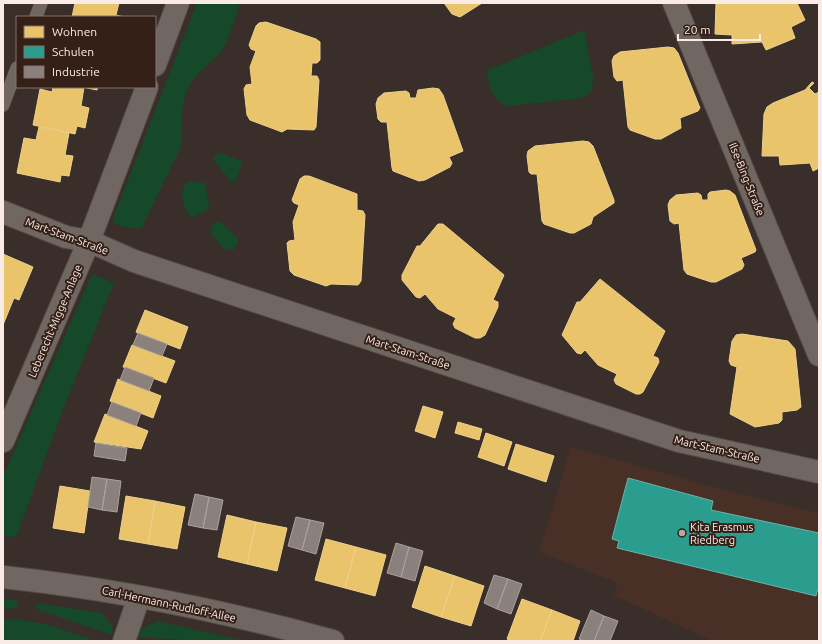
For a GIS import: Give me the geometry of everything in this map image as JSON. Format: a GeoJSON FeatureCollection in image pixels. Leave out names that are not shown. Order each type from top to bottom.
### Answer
{"type":"FeatureCollection","features":[{"type":"Feature","properties":{"kind":"street"},"geometry":{"type":"LineString","coordinates":[[156,62],[178,3]]}},
{"type":"Feature","properties":{"kind":"street","name":"Ilse-Bing-Straße"},"geometry":{"type":"LineString","coordinates":[[674,3],[819,355]]}},
{"type":"Feature","properties":{"kind":"street","name":"Leberecht-Migge-Anlage"},"geometry":{"type":"LineString","coordinates":[[3,441],[89,241],[147,88]]}},
{"type":"Feature","properties":{"kind":"street","name":"Mart-Stam-Straße"},"geometry":{"type":"LineString","coordinates":[[3,212],[66,237],[89,241],[134,261],[679,441],[819,472]]}},
{"type":"Feature","properties":{"kind":"street","name":"Carl-Hermann-Rudloff-Allee"},"geometry":{"type":"LineString","coordinates":[[3,577],[70,584],[139,597],[286,628],[333,641]]}},
{"type":"Feature","properties":{"kind":"street"},"geometry":{"type":"LineString","coordinates":[[124,641],[139,597]]}},
{"type":"Feature","properties":{"kind":"lane"},"geometry":{"type":"LineString","coordinates":[[36,16],[41,3]]}},
{"type":"Feature","properties":{"kind":"lane"},"geometry":{"type":"LineString","coordinates":[[3,105],[16,71]]}},
{"type":"Feature","properties":{"kind":"shaded area","name":"Kita Erasmus Riedberg"},"geometry":{"type":"Polygon","coordinates":[[[571,447],[725,490],[819,513],[819,641],[712,641],[614,595],[618,583],[539,552],[571,447]]]}},
{"type":"Feature","properties":{"kind":"green space"},"geometry":{"type":"Polygon","coordinates":[[[197,3],[240,3],[231,31],[221,52],[202,70],[189,86],[184,101],[180,149],[142,227],[123,227],[113,223],[114,216],[197,3]]]}},
{"type":"Feature","properties":{"kind":"green space"},"geometry":{"type":"Polygon","coordinates":[[[584,30],[593,75],[592,91],[583,98],[507,106],[498,100],[492,92],[486,71],[584,30]]]}},
{"type":"Feature","properties":{"kind":"green space"},"geometry":{"type":"Polygon","coordinates":[[[218,152],[241,161],[239,173],[232,183],[213,159],[218,152]]]}},
{"type":"Feature","properties":{"kind":"green space"},"geometry":{"type":"Polygon","coordinates":[[[189,181],[205,183],[209,206],[208,209],[193,217],[189,216],[182,198],[183,189],[189,181]]]}},
{"type":"Feature","properties":{"kind":"green space"},"geometry":{"type":"Polygon","coordinates":[[[219,221],[238,238],[238,242],[234,250],[225,250],[210,233],[212,225],[219,221]]]}},
{"type":"Feature","properties":{"kind":"green space"},"geometry":{"type":"Polygon","coordinates":[[[92,274],[114,283],[63,410],[16,537],[3,536],[3,476],[92,274]]]}},
{"type":"Feature","properties":{"kind":"green space"},"geometry":{"type":"Polygon","coordinates":[[[3,599],[19,601],[16,608],[3,609],[3,599]]]}},
{"type":"Feature","properties":{"kind":"green space"},"geometry":{"type":"Polygon","coordinates":[[[36,603],[102,613],[113,628],[112,635],[39,610],[36,608],[36,603]]]}},
{"type":"Feature","properties":{"kind":"green space"},"geometry":{"type":"Polygon","coordinates":[[[16,619],[49,625],[96,641],[3,641],[3,620],[16,619]]]}},
{"type":"Feature","properties":{"kind":"green space"},"geometry":{"type":"Polygon","coordinates":[[[158,621],[246,641],[202,641],[137,637],[142,629],[158,621]]]}},
{"type":"Feature","properties":{"kind":"building: Wohnen"},"geometry":{"type":"Polygon","coordinates":[[[75,3],[119,3],[116,15],[120,16],[72,16],[75,3]]]}},
{"type":"Feature","properties":{"kind":"building: Wohnen"},"geometry":{"type":"Polygon","coordinates":[[[444,3],[482,3],[460,17],[452,14],[444,3]]]}},
{"type":"Feature","properties":{"kind":"building: Wohnen"},"geometry":{"type":"Polygon","coordinates":[[[716,3],[797,3],[805,20],[791,27],[795,38],[766,50],[762,42],[732,44],[732,35],[715,34],[716,3]]]}},
{"type":"Feature","properties":{"kind":"building: Wohnen"},"geometry":{"type":"Polygon","coordinates":[[[266,22],[316,39],[320,42],[320,60],[317,63],[312,63],[311,76],[317,76],[319,80],[316,127],[314,130],[287,129],[282,132],[250,120],[247,115],[244,89],[246,85],[252,84],[250,67],[256,51],[251,49],[249,45],[256,26],[259,23],[266,22]]]}},
{"type":"Feature","properties":{"kind":"building: Wohnen"},"geometry":{"type":"Polygon","coordinates":[[[668,47],[674,48],[678,53],[700,108],[698,111],[680,118],[681,128],[661,139],[655,139],[630,130],[628,127],[623,80],[617,81],[614,77],[612,61],[614,56],[620,52],[668,47]]]}},
{"type":"Feature","properties":{"kind":"building: Wohnen"},"geometry":{"type":"Polygon","coordinates":[[[812,82],[814,83],[809,88],[815,94],[819,92],[819,168],[813,171],[810,163],[780,165],[779,156],[762,156],[764,114],[767,107],[773,103],[805,90],[812,82]]]}},
{"type":"Feature","properties":{"kind":"building: Wohnen"},"geometry":{"type":"Polygon","coordinates":[[[53,88],[84,88],[81,106],[89,108],[85,128],[77,126],[75,134],[33,125],[40,89],[52,92],[53,88]]]}},
{"type":"Feature","properties":{"kind":"building: Wohnen"},"geometry":{"type":"Polygon","coordinates":[[[87,88],[98,88],[97,90],[87,88]]]}},
{"type":"Feature","properties":{"kind":"building: Wohnen"},"geometry":{"type":"Polygon","coordinates":[[[433,88],[439,89],[443,95],[463,151],[449,157],[452,163],[450,167],[425,180],[419,181],[393,171],[387,122],[381,122],[378,119],[376,104],[378,98],[384,93],[406,91],[409,93],[410,98],[416,98],[418,90],[433,88]]]}},
{"type":"Feature","properties":{"kind":"building: Wohnen"},"geometry":{"type":"Polygon","coordinates":[[[39,127],[69,133],[65,155],[73,156],[69,176],[61,175],[60,182],[17,173],[24,138],[36,140],[39,127]]]}},
{"type":"Feature","properties":{"kind":"building: Wohnen"},"geometry":{"type":"Polygon","coordinates":[[[583,141],[589,142],[593,146],[614,203],[593,217],[591,224],[574,233],[570,233],[544,224],[542,221],[537,174],[531,174],[529,172],[527,156],[528,151],[535,146],[583,141]]]}},
{"type":"Feature","properties":{"kind":"building: Wohnen"},"geometry":{"type":"Polygon","coordinates":[[[304,176],[309,176],[357,194],[357,210],[363,211],[365,215],[361,281],[358,285],[331,284],[326,286],[294,275],[290,271],[287,243],[295,240],[293,222],[299,205],[294,203],[292,200],[300,179],[304,176]]]}},
{"type":"Feature","properties":{"kind":"building: Wohnen"},"geometry":{"type":"Polygon","coordinates":[[[726,190],[735,195],[756,250],[755,252],[741,258],[744,265],[742,269],[716,282],[711,282],[687,274],[684,270],[679,223],[674,224],[670,221],[668,205],[670,200],[676,195],[698,193],[701,195],[702,200],[708,200],[708,194],[710,192],[726,190]]]}},
{"type":"Feature","properties":{"kind":"building: Wohnen"},"geometry":{"type":"Polygon","coordinates":[[[438,224],[443,224],[504,275],[493,300],[498,302],[498,307],[485,335],[480,338],[475,338],[455,328],[453,324],[456,318],[438,309],[425,294],[420,298],[416,297],[402,280],[402,275],[417,246],[420,246],[438,224]]]}},
{"type":"Feature","properties":{"kind":"building: Wohnen"},"geometry":{"type":"Polygon","coordinates":[[[3,254],[33,267],[19,300],[14,298],[3,325],[3,254]]]}},
{"type":"Feature","properties":{"kind":"building: Wohnen"},"geometry":{"type":"Polygon","coordinates":[[[600,279],[665,331],[653,356],[658,358],[659,362],[643,392],[640,394],[636,394],[616,384],[614,380],[617,374],[598,365],[585,350],[581,354],[577,353],[562,335],[577,302],[580,302],[600,279]]]}},
{"type":"Feature","properties":{"kind":"building: Wohnen"},"geometry":{"type":"Polygon","coordinates":[[[145,310],[188,327],[180,349],[136,332],[145,310]]]}},
{"type":"Feature","properties":{"kind":"building: Wohnen"},"geometry":{"type":"Polygon","coordinates":[[[742,334],[788,341],[795,349],[801,407],[797,410],[782,412],[782,420],[779,423],[755,427],[730,414],[737,367],[731,365],[729,361],[732,341],[736,335],[742,334]]]}},
{"type":"Feature","properties":{"kind":"building: Wohnen"},"geometry":{"type":"Polygon","coordinates":[[[132,345],[175,361],[166,383],[123,367],[132,345]]]}},
{"type":"Feature","properties":{"kind":"building: Wohnen"},"geometry":{"type":"Polygon","coordinates":[[[118,379],[161,396],[153,418],[110,401],[118,379]]]}},
{"type":"Feature","properties":{"kind":"building: Wohnen"},"geometry":{"type":"Polygon","coordinates":[[[423,406],[443,412],[435,438],[415,431],[423,406]]]}},
{"type":"Feature","properties":{"kind":"building: Wohnen"},"geometry":{"type":"Polygon","coordinates":[[[105,414],[148,431],[141,449],[94,442],[105,414]]]}},
{"type":"Feature","properties":{"kind":"building: Wohnen"},"geometry":{"type":"Polygon","coordinates":[[[458,422],[482,429],[479,440],[455,433],[458,422]]]}},
{"type":"Feature","properties":{"kind":"building: Wohnen"},"geometry":{"type":"Polygon","coordinates":[[[486,433],[512,442],[504,466],[478,457],[486,433]]]}},
{"type":"Feature","properties":{"kind":"building: Wohnen"},"geometry":{"type":"Polygon","coordinates":[[[516,444],[554,456],[546,482],[508,469],[516,444]]]}},
{"type":"Feature","properties":{"kind":"building: Wohnen"},"geometry":{"type":"Polygon","coordinates":[[[60,486],[90,491],[84,533],[53,528],[60,486]]]}},
{"type":"Feature","properties":{"kind":"building: Wohnen"},"geometry":{"type":"Polygon","coordinates":[[[126,496],[155,501],[148,544],[119,539],[126,496]]]}},
{"type":"Feature","properties":{"kind":"building: Wohnen"},"geometry":{"type":"Polygon","coordinates":[[[155,501],[185,507],[177,549],[148,544],[155,501]]]}},
{"type":"Feature","properties":{"kind":"building: Wohnen"},"geometry":{"type":"Polygon","coordinates":[[[227,515],[256,522],[247,564],[218,557],[227,515]]]}},
{"type":"Feature","properties":{"kind":"building: Wohnen"},"geometry":{"type":"Polygon","coordinates":[[[256,522],[287,528],[277,571],[247,564],[256,522]]]}},
{"type":"Feature","properties":{"kind":"building: Wohnen"},"geometry":{"type":"Polygon","coordinates":[[[326,539],[356,547],[345,588],[315,580],[326,539]]]}},
{"type":"Feature","properties":{"kind":"building: Wohnen"},"geometry":{"type":"Polygon","coordinates":[[[356,547],[386,555],[375,596],[345,588],[356,547]]]}},
{"type":"Feature","properties":{"kind":"building: Wohnen"},"geometry":{"type":"Polygon","coordinates":[[[425,566],[455,576],[441,617],[412,607],[425,566]]]}},
{"type":"Feature","properties":{"kind":"building: Wohnen"},"geometry":{"type":"Polygon","coordinates":[[[455,576],[484,586],[471,626],[441,617],[455,576]]]}},
{"type":"Feature","properties":{"kind":"building: Wohnen"},"geometry":{"type":"Polygon","coordinates":[[[522,599],[552,610],[540,641],[512,641],[507,639],[522,599]]]}},
{"type":"Feature","properties":{"kind":"building: Wohnen"},"geometry":{"type":"Polygon","coordinates":[[[552,610],[580,621],[573,641],[540,641],[552,610]]]}},
{"type":"Feature","properties":{"kind":"building: Schulen"},"geometry":{"type":"Polygon","coordinates":[[[628,478],[713,501],[711,510],[819,533],[819,591],[817,591],[816,596],[617,548],[619,541],[612,539],[628,478]]]}},
{"type":"Feature","properties":{"kind":"building: Industrie"},"geometry":{"type":"Polygon","coordinates":[[[138,333],[167,344],[162,356],[133,345],[138,333]]]}},
{"type":"Feature","properties":{"kind":"building: Industrie"},"geometry":{"type":"Polygon","coordinates":[[[125,367],[154,378],[149,391],[120,380],[125,367]]]}},
{"type":"Feature","properties":{"kind":"building: Industrie"},"geometry":{"type":"Polygon","coordinates":[[[112,402],[141,413],[136,426],[107,415],[112,402]]]}},
{"type":"Feature","properties":{"kind":"building: Industrie"},"geometry":{"type":"Polygon","coordinates":[[[96,443],[127,448],[125,461],[94,456],[96,443]]]}},
{"type":"Feature","properties":{"kind":"building: Industrie"},"geometry":{"type":"Polygon","coordinates":[[[92,477],[107,479],[102,510],[88,507],[92,477]]]}},
{"type":"Feature","properties":{"kind":"building: Industrie"},"geometry":{"type":"Polygon","coordinates":[[[107,479],[121,481],[117,512],[102,510],[107,479]]]}},
{"type":"Feature","properties":{"kind":"building: Industrie"},"geometry":{"type":"Polygon","coordinates":[[[195,494],[209,497],[203,528],[188,525],[195,494]]]}},
{"type":"Feature","properties":{"kind":"building: Industrie"},"geometry":{"type":"Polygon","coordinates":[[[209,497],[223,500],[217,530],[203,528],[209,497]]]}},
{"type":"Feature","properties":{"kind":"building: Industrie"},"geometry":{"type":"Polygon","coordinates":[[[296,517],[310,520],[302,550],[288,546],[296,517]]]}},
{"type":"Feature","properties":{"kind":"building: Industrie"},"geometry":{"type":"Polygon","coordinates":[[[310,520],[324,523],[316,554],[302,550],[310,520]]]}},
{"type":"Feature","properties":{"kind":"building: Industrie"},"geometry":{"type":"Polygon","coordinates":[[[396,543],[409,547],[401,577],[387,573],[396,543]]]}},
{"type":"Feature","properties":{"kind":"building: Industrie"},"geometry":{"type":"Polygon","coordinates":[[[409,547],[423,551],[415,581],[401,577],[409,547]]]}},
{"type":"Feature","properties":{"kind":"building: Industrie"},"geometry":{"type":"Polygon","coordinates":[[[494,575],[508,579],[497,609],[484,603],[494,575]]]}},
{"type":"Feature","properties":{"kind":"building: Industrie"},"geometry":{"type":"Polygon","coordinates":[[[508,579],[522,584],[511,614],[497,609],[508,579]]]}},
{"type":"Feature","properties":{"kind":"building: Industrie"},"geometry":{"type":"Polygon","coordinates":[[[591,610],[604,616],[594,641],[584,641],[579,639],[591,610]]]}},
{"type":"Feature","properties":{"kind":"building: Industrie"},"geometry":{"type":"Polygon","coordinates":[[[604,616],[618,621],[610,641],[594,641],[604,616]]]}},
{"type":"Feature","properties":{"kind":"place","name":"Kita Erasmus Riedberg"},"geometry":{"type":"Point","coordinates":[682,533]}}]}
